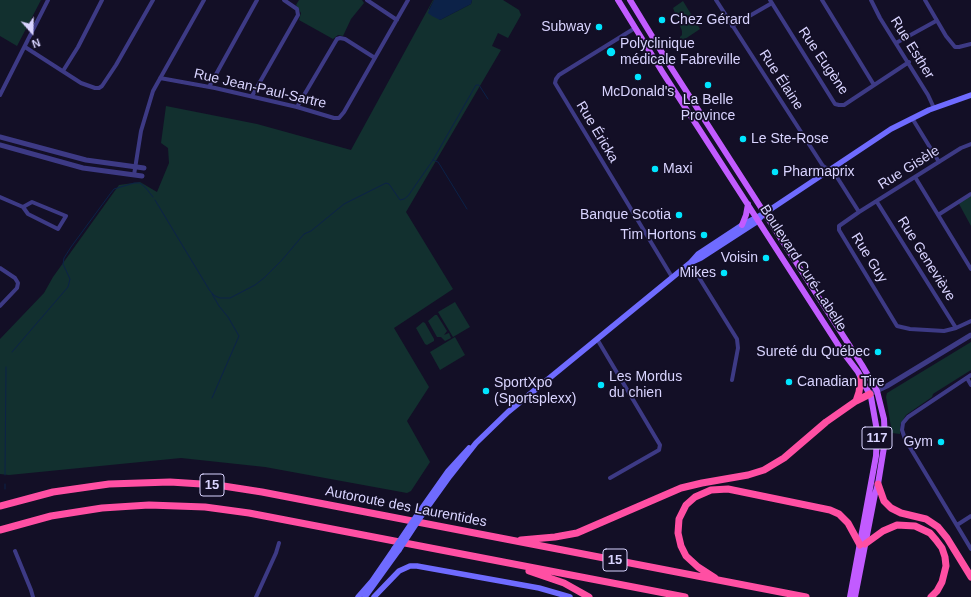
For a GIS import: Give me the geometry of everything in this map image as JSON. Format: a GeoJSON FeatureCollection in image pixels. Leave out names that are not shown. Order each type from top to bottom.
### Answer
{"type":"FeatureCollection","features":[{"type":"Feature","properties":{"kind":"highway"},"geometry":{"type":"LineString","coordinates":[[856,401],[861,378]]}},
{"type":"Feature","properties":{"kind":"highway"},"geometry":{"type":"LineString","coordinates":[[512,540],[550,538],[571,534],[587,529],[680,488],[748,475],[764,470],[784,458],[826,422],[856,401],[874,393]]}},
{"type":"Feature","properties":{"kind":"highway","name":"Autoroute des Laurentides"},"geometry":{"type":"LineString","coordinates":[[0,506],[53,492],[97,485],[138,482],[194,483],[262,492],[806,597]]}},
{"type":"Feature","properties":{"kind":"highway"},"geometry":{"type":"LineString","coordinates":[[878,484],[884,501],[891,508],[901,513],[926,519],[938,527],[947,538],[971,577]]}},
{"type":"Feature","properties":{"kind":"highway"},"geometry":{"type":"LineString","coordinates":[[718,580],[698,567],[689,559],[682,548],[678,533],[680,516],[688,503],[698,495],[710,490],[728,490],[830,510],[839,514],[848,523],[863,545],[884,530],[897,525],[917,527],[930,533],[942,548],[946,566],[942,582],[937,591],[930,597]]}},
{"type":"Feature","properties":{"kind":"highway","name":"15"},"geometry":{"type":"LineString","coordinates":[[0,530],[42,518],[91,509],[141,505],[188,506],[254,514],[685,597]]}},
{"type":"Feature","properties":{"kind":"highway"},"geometry":{"type":"LineString","coordinates":[[491,560],[549,577],[569,585],[589,597]]}},
{"type":"Feature","properties":{"kind":"main road","name":"Boulevard Curé-Labelle"},"geometry":{"type":"LineString","coordinates":[[618,0],[861,378],[874,393],[877,449],[855,597]]}},
{"type":"Feature","properties":{"kind":"main road","name":"Boulevard Curé-Labelle"},"geometry":{"type":"LineString","coordinates":[[630,0],[672,70],[862,365],[882,408],[885,433],[884,449],[878,484],[850,597]]}},
{"type":"Feature","properties":{"kind":"main road"},"geometry":{"type":"LineString","coordinates":[[690,263],[701,258],[757,218],[880,136],[912,118],[934,108],[971,95]]}},
{"type":"Feature","properties":{"kind":"main road"},"geometry":{"type":"LineString","coordinates":[[742,225],[748,204]]}},
{"type":"Feature","properties":{"kind":"main road"},"geometry":{"type":"LineString","coordinates":[[365,597],[454,464],[465,451],[476,443],[525,398],[598,340],[690,263],[698,254],[742,225],[757,218]]}},
{"type":"Feature","properties":{"kind":"main road"},"geometry":{"type":"LineString","coordinates":[[358,597],[391,558]]}},
{"type":"Feature","properties":{"kind":"main road"},"geometry":{"type":"LineString","coordinates":[[374,597],[399,572],[410,566],[539,588],[570,597]]}},
{"type":"Feature","properties":{"kind":"street"},"geometry":{"type":"LineString","coordinates":[[0,95],[48,0]]}},
{"type":"Feature","properties":{"kind":"street"},"geometry":{"type":"LineString","coordinates":[[63,71],[78,47],[102,0]]}},
{"type":"Feature","properties":{"kind":"street"},"geometry":{"type":"LineString","coordinates":[[25,47],[83,84],[96,88],[100,87],[116,65],[151,0]]}},
{"type":"Feature","properties":{"kind":"street"},"geometry":{"type":"LineString","coordinates":[[134,175],[144,119],[153,91],[204,0]]}},
{"type":"Feature","properties":{"kind":"street"},"geometry":{"type":"LineString","coordinates":[[209,87],[257,0]]}},
{"type":"Feature","properties":{"kind":"street"},"geometry":{"type":"LineString","coordinates":[[252,96],[298,14],[298,9],[284,0]]}},
{"type":"Feature","properties":{"kind":"street"},"geometry":{"type":"LineString","coordinates":[[366,0],[397,20]]}},
{"type":"Feature","properties":{"kind":"street","name":"Rue Jean-Paul-Sartre"},"geometry":{"type":"LineString","coordinates":[[160,78],[252,96],[336,118],[340,117],[408,0]]}},
{"type":"Feature","properties":{"kind":"street","name":"Rue Élaine"},"geometry":{"type":"LineString","coordinates":[[716,0],[824,167],[829,170]]}},
{"type":"Feature","properties":{"kind":"street"},"geometry":{"type":"LineString","coordinates":[[822,0],[874,85]]}},
{"type":"Feature","properties":{"kind":"street","name":"Rue Esther"},"geometry":{"type":"LineString","coordinates":[[871,0],[880,18],[909,62],[934,108]]}},
{"type":"Feature","properties":{"kind":"street"},"geometry":{"type":"LineString","coordinates":[[925,0],[936,21],[955,47],[971,44]]}},
{"type":"Feature","properties":{"kind":"street"},"geometry":{"type":"LineString","coordinates":[[732,26],[771,1]]}},
{"type":"Feature","properties":{"kind":"street","name":"Rue Eugène"},"geometry":{"type":"LineString","coordinates":[[771,1],[835,104],[844,105],[909,62]]}},
{"type":"Feature","properties":{"kind":"street"},"geometry":{"type":"LineString","coordinates":[[896,43],[936,21]]}},
{"type":"Feature","properties":{"kind":"street","name":"Rue Éricka"},"geometry":{"type":"LineString","coordinates":[[635,28],[558,74],[555,83],[672,277]]}},
{"type":"Feature","properties":{"kind":"street"},"geometry":{"type":"LineString","coordinates":[[297,107],[337,39],[345,39],[375,58]]}},
{"type":"Feature","properties":{"kind":"street"},"geometry":{"type":"LineString","coordinates":[[912,118],[940,162]]}},
{"type":"Feature","properties":{"kind":"street"},"geometry":{"type":"LineString","coordinates":[[0,136],[86,160],[144,168]]}},
{"type":"Feature","properties":{"kind":"street","name":"Rue Gisèle"},"geometry":{"type":"LineString","coordinates":[[859,212],[961,148],[971,144]]}},
{"type":"Feature","properties":{"kind":"street"},"geometry":{"type":"LineString","coordinates":[[0,145],[83,168],[142,176]]}},
{"type":"Feature","properties":{"kind":"street","name":"Rue Guy"},"geometry":{"type":"LineString","coordinates":[[829,170],[835,174],[859,212],[841,224],[839,226],[839,230],[897,326],[910,329],[944,331],[956,328]]}},
{"type":"Feature","properties":{"kind":"street"},"geometry":{"type":"LineString","coordinates":[[915,177],[971,269]]}},
{"type":"Feature","properties":{"kind":"street"},"geometry":{"type":"LineString","coordinates":[[938,215],[971,194]]}},
{"type":"Feature","properties":{"kind":"street"},"geometry":{"type":"LineString","coordinates":[[0,197],[23,207],[28,214],[58,229],[66,216],[32,202],[23,207]]}},
{"type":"Feature","properties":{"kind":"street","name":"Rue Geneviève"},"geometry":{"type":"LineString","coordinates":[[877,202],[956,328]]}},
{"type":"Feature","properties":{"kind":"street"},"geometry":{"type":"LineString","coordinates":[[690,263],[737,339],[738,348],[732,380]]}},
{"type":"Feature","properties":{"kind":"street"},"geometry":{"type":"LineString","coordinates":[[0,268],[15,278],[18,283],[17,288],[0,306]]}},
{"type":"Feature","properties":{"kind":"street"},"geometry":{"type":"LineString","coordinates":[[956,328],[971,321]]}},
{"type":"Feature","properties":{"kind":"street"},"geometry":{"type":"LineString","coordinates":[[874,393],[971,335]]}},
{"type":"Feature","properties":{"kind":"street"},"geometry":{"type":"LineString","coordinates":[[598,340],[660,445],[659,450],[610,478]]}},
{"type":"Feature","properties":{"kind":"street"},"geometry":{"type":"LineString","coordinates":[[971,375],[908,417],[903,423],[902,428],[904,438],[971,549]]}},
{"type":"Feature","properties":{"kind":"street"},"geometry":{"type":"LineString","coordinates":[[966,378],[971,385]]}},
{"type":"Feature","properties":{"kind":"street"},"geometry":{"type":"LineString","coordinates":[[957,525],[971,516]]}},
{"type":"Feature","properties":{"kind":"street"},"geometry":{"type":"LineString","coordinates":[[256,597],[276,553],[279,542]]}},
{"type":"Feature","properties":{"kind":"street"},"geometry":{"type":"LineString","coordinates":[[15,551],[33,597]]}},
{"type":"Feature","properties":{"kind":"green space"},"geometry":{"type":"Polygon","coordinates":[[[0,0],[41,0],[17,46],[0,36],[0,0]]]}},
{"type":"Feature","properties":{"kind":"green space"},"geometry":{"type":"Polygon","coordinates":[[[299,0],[362,0],[364,3],[351,19],[343,36],[338,35],[333,39],[299,20],[301,13],[296,5],[299,0]]]}},
{"type":"Feature","properties":{"kind":"green space"},"geometry":{"type":"Polygon","coordinates":[[[433,0],[429,9],[440,20],[471,4],[472,0],[503,0],[519,10],[521,15],[508,38],[498,33],[492,46],[501,50],[406,212],[453,289],[394,328],[429,387],[407,421],[430,462],[411,491],[407,493],[265,467],[181,458],[9,475],[0,474],[0,339],[44,293],[53,277],[119,185],[140,182],[157,192],[169,163],[168,148],[161,143],[166,106],[257,124],[351,150],[433,0]]]}},
{"type":"Feature","properties":{"kind":"green space"},"geometry":{"type":"Polygon","coordinates":[[[683,1],[700,29],[682,41],[680,40],[680,37],[682,35],[682,31],[673,8],[683,1]]]}},
{"type":"Feature","properties":{"kind":"green space"},"geometry":{"type":"Polygon","coordinates":[[[971,194],[971,226],[958,202],[971,194]]]}},
{"type":"Feature","properties":{"kind":"green space"},"geometry":{"type":"Polygon","coordinates":[[[455,302],[470,327],[453,337],[438,312],[455,302]]]}},
{"type":"Feature","properties":{"kind":"green space"},"geometry":{"type":"Polygon","coordinates":[[[437,315],[447,331],[444,335],[449,333],[451,338],[445,341],[441,337],[437,337],[428,321],[437,315]]]}},
{"type":"Feature","properties":{"kind":"green space"},"geometry":{"type":"Polygon","coordinates":[[[423,322],[434,339],[434,341],[427,345],[416,328],[423,322]]]}},
{"type":"Feature","properties":{"kind":"green space"},"geometry":{"type":"Polygon","coordinates":[[[455,337],[465,355],[440,370],[430,352],[455,337]]]}},
{"type":"Feature","properties":{"kind":"green space"},"geometry":{"type":"Polygon","coordinates":[[[971,342],[971,370],[933,394],[932,397],[906,415],[900,425],[900,434],[892,433],[886,397],[887,393],[971,342]]]}},
{"type":"Feature","properties":{"kind":"water"},"geometry":{"type":"Polygon","coordinates":[[[434,0],[472,0],[471,4],[440,20],[428,13],[434,0]]]}},
{"type":"Feature","properties":{"kind":"waterway"},"geometry":{"type":"LineString","coordinates":[[155,200],[210,291],[215,296],[220,298],[230,298],[255,285],[264,278],[282,260],[304,234],[311,231],[344,204],[386,183],[389,184],[400,200],[408,196],[433,160],[476,85],[479,85],[488,99]]}},
{"type":"Feature","properties":{"kind":"waterway"},"geometry":{"type":"LineString","coordinates":[[433,160],[438,162],[467,209]]}},
{"type":"Feature","properties":{"kind":"waterway"},"geometry":{"type":"LineString","coordinates":[[12,352],[68,287],[70,279],[63,264],[64,258],[114,189],[134,183],[140,183],[153,197]]}},
{"type":"Feature","properties":{"kind":"waterway"},"geometry":{"type":"LineString","coordinates":[[212,294],[239,336],[212,398]]}},
{"type":"Feature","properties":{"kind":"waterway"},"geometry":{"type":"LineString","coordinates":[[5,475],[6,367]]}},
{"type":"Feature","properties":{"kind":"waterway"},"geometry":{"type":"LineString","coordinates":[[5,484],[5,489]]}},
{"type":"Feature","properties":{"kind":"place","name":"Chez Gérard"},"geometry":{"type":"Point","coordinates":[662,20]}},
{"type":"Feature","properties":{"kind":"place","name":"Subway"},"geometry":{"type":"Point","coordinates":[599,27]}},
{"type":"Feature","properties":{"kind":"place","name":"Polyclinique médicale Fabreville"},"geometry":{"type":"Point","coordinates":[611,52]}},
{"type":"Feature","properties":{"kind":"place","name":"McDonald's"},"geometry":{"type":"Point","coordinates":[638,77]}},
{"type":"Feature","properties":{"kind":"place","name":"La Belle Province"},"geometry":{"type":"Point","coordinates":[708,85]}},
{"type":"Feature","properties":{"kind":"place","name":"Le Ste-Rose"},"geometry":{"type":"Point","coordinates":[743,139]}},
{"type":"Feature","properties":{"kind":"place","name":"Maxi"},"geometry":{"type":"Point","coordinates":[655,169]}},
{"type":"Feature","properties":{"kind":"place","name":"Pharmaprix"},"geometry":{"type":"Point","coordinates":[775,172]}},
{"type":"Feature","properties":{"kind":"place","name":"Banque Scotia"},"geometry":{"type":"Point","coordinates":[679,215]}},
{"type":"Feature","properties":{"kind":"place","name":"Tim Hortons"},"geometry":{"type":"Point","coordinates":[704,235]}},
{"type":"Feature","properties":{"kind":"place","name":"Voisin"},"geometry":{"type":"Point","coordinates":[766,258]}},
{"type":"Feature","properties":{"kind":"place","name":"Mikes"},"geometry":{"type":"Point","coordinates":[724,273]}},
{"type":"Feature","properties":{"kind":"place","name":"Sureté du Québec"},"geometry":{"type":"Point","coordinates":[878,352]}},
{"type":"Feature","properties":{"kind":"place","name":"Canadian Tire"},"geometry":{"type":"Point","coordinates":[789,382]}},
{"type":"Feature","properties":{"kind":"place","name":"Les Mordus du chien"},"geometry":{"type":"Point","coordinates":[601,385]}},
{"type":"Feature","properties":{"kind":"place","name":"SportXpo (Sportsplexx)"},"geometry":{"type":"Point","coordinates":[486,391]}},
{"type":"Feature","properties":{"kind":"place","name":"Gym"},"geometry":{"type":"Point","coordinates":[941,442]}}]}
